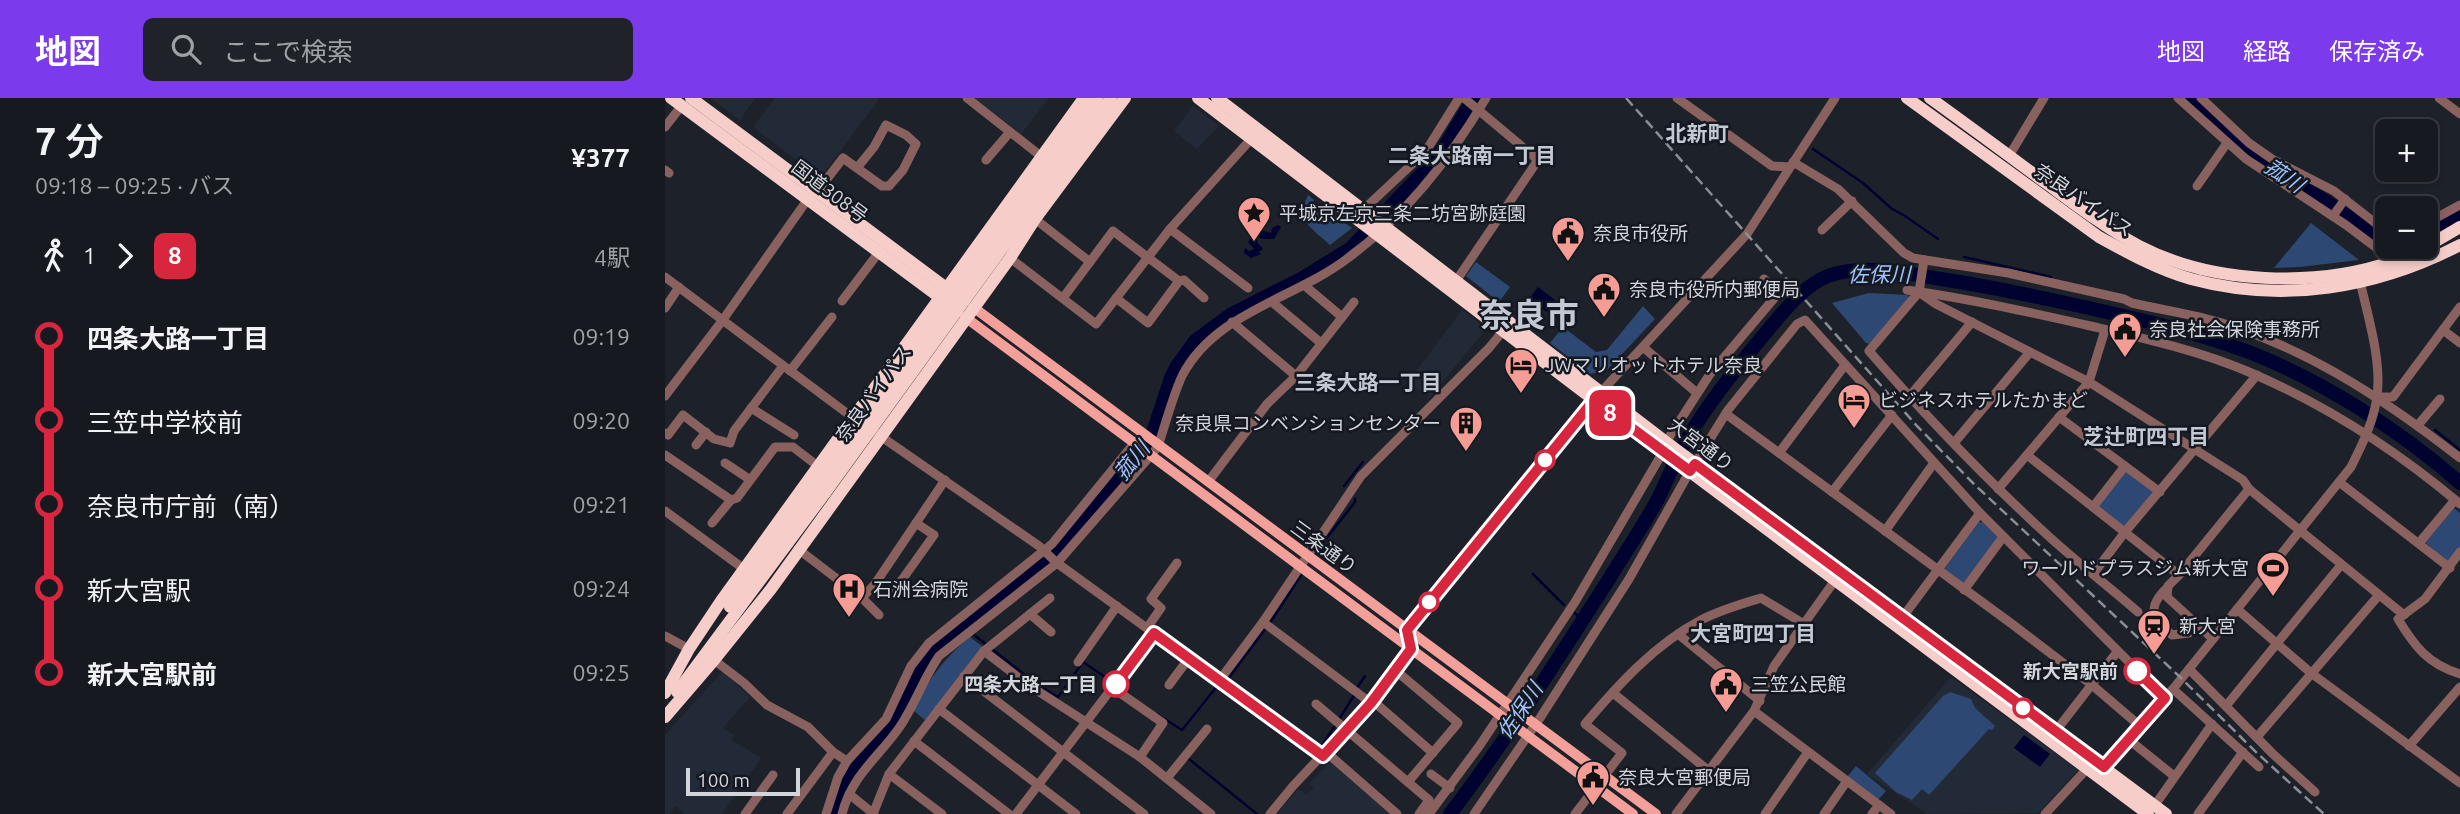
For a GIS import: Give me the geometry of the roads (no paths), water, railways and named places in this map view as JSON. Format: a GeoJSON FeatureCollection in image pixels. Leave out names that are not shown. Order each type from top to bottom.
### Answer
{"type":"FeatureCollection","features":[{"type":"Feature","properties":{"kind":"highway"},"geometry":{"type":"LineString","coordinates":[[665,693],[689,649],[744,569],[855,419],[1084,98]]}},
{"type":"Feature","properties":{"kind":"highway","name":"奈良バイパス"},"geometry":{"type":"LineString","coordinates":[[665,710],[1097,98]]}},
{"type":"Feature","properties":{"kind":"highway","name":"奈良バイパス"},"geometry":{"type":"LineString","coordinates":[[665,693],[734,609],[1111,98]]}},
{"type":"Feature","properties":{"kind":"highway"},"geometry":{"type":"LineString","coordinates":[[665,718],[771,589],[965,311],[1010,258],[1035,219],[1125,98]]}},
{"type":"Feature","properties":{"kind":"highway","name":"大宮通り"},"geometry":{"type":"LineString","coordinates":[[1198,98],[1364,217]]}},
{"type":"Feature","properties":{"kind":"highway","name":"大宮通り"},"geometry":{"type":"LineString","coordinates":[[1217,98],[1379,230],[1838,576],[2087,769],[2152,809],[2166,814]]}},
{"type":"Feature","properties":{"kind":"highway","name":"奈良バイパス"},"geometry":{"type":"LineString","coordinates":[[1907,98],[2099,237],[2167,270],[2212,284],[2254,290],[2299,291],[2359,276],[2398,259]]}},
{"type":"Feature","properties":{"kind":"highway","name":"奈良バイパス"},"geometry":{"type":"LineString","coordinates":[[1930,98],[2108,228],[2142,247],[2177,261],[2266,279],[2359,276],[2396,273],[2460,244]]}},
{"type":"Feature","properties":{"kind":"highway","name":"国道308号"},"geometry":{"type":"LineString","coordinates":[[682,100],[813,193],[965,311]]}},
{"type":"Feature","properties":{"kind":"highway","name":"国道308号"},"geometry":{"type":"LineString","coordinates":[[813,193],[879,252],[944,294]]}},
{"type":"Feature","properties":{"kind":"highway","name":"奈良バイパス"},"geometry":{"type":"LineString","coordinates":[[2438,238],[2460,227]]}},
{"type":"Feature","properties":{"kind":"highway","name":"大宮通り"},"geometry":{"type":"LineString","coordinates":[[1452,286],[1503,331],[1597,396]]}},
{"type":"Feature","properties":{"kind":"highway"},"geometry":{"type":"LineString","coordinates":[[908,344],[924,343],[947,315],[965,311]]}},
{"type":"Feature","properties":{"kind":"highway","name":"大宮通り"},"geometry":{"type":"LineString","coordinates":[[1838,576],[1902,618],[2104,767],[2152,809]]}},
{"type":"Feature","properties":{"kind":"main road","name":"三条通り"},"geometry":{"type":"LineString","coordinates":[[965,311],[1139,441],[1208,482],[1411,649],[1633,814]]}},
{"type":"Feature","properties":{"kind":"main road","name":"三条通り"},"geometry":{"type":"LineString","coordinates":[[1153,449],[1302,561],[1407,630],[1655,814]]}},
{"type":"Feature","properties":{"kind":"street"},"geometry":{"type":"LineString","coordinates":[[967,98],[1042,157]]}},
{"type":"Feature","properties":{"kind":"street"},"geometry":{"type":"LineString","coordinates":[[1364,217],[1426,151],[1461,98],[1479,110],[1538,160],[1452,286]]}},
{"type":"Feature","properties":{"kind":"street"},"geometry":{"type":"LineString","coordinates":[[842,814],[857,777],[901,724],[925,676],[939,656],[1057,563],[1153,449],[1182,376],[1206,343],[1232,322],[1332,270],[1379,230],[1451,153],[1486,98]]}},
{"type":"Feature","properties":{"kind":"street"},"geometry":{"type":"LineString","coordinates":[[1677,98],[1772,166],[1792,165],[1838,189],[1904,253],[1913,258],[2008,273],[2199,317],[2283,346],[2418,425],[2460,458]]}},
{"type":"Feature","properties":{"kind":"street"},"geometry":{"type":"LineString","coordinates":[[1270,814],[1372,702],[1411,649],[1407,630],[1597,396],[1747,234],[1835,98]]}},
{"type":"Feature","properties":{"kind":"street"},"geometry":{"type":"LineString","coordinates":[[2010,156],[2044,98]]}},
{"type":"Feature","properties":{"kind":"street"},"geometry":{"type":"LineString","coordinates":[[2178,98],[2227,143],[2262,170],[2333,216],[2394,261]]}},
{"type":"Feature","properties":{"kind":"street"},"geometry":{"type":"LineString","coordinates":[[2188,108],[2199,98],[2249,143],[2272,159],[2334,191],[2375,223]]}},
{"type":"Feature","properties":{"kind":"street"},"geometry":{"type":"LineString","coordinates":[[2439,98],[2460,114]]}},
{"type":"Feature","properties":{"kind":"street"},"geometry":{"type":"LineString","coordinates":[[665,127],[682,100]]}},
{"type":"Feature","properties":{"kind":"street"},"geometry":{"type":"LineString","coordinates":[[665,396],[813,193],[843,158],[882,186],[889,186],[903,170],[916,144],[898,130],[886,125],[874,147],[857,168]]}},
{"type":"Feature","properties":{"kind":"street"},"geometry":{"type":"LineString","coordinates":[[986,160],[1010,132]]}},
{"type":"Feature","properties":{"kind":"street"},"geometry":{"type":"LineString","coordinates":[[1010,258],[1096,324],[1170,229],[1252,138]]}},
{"type":"Feature","properties":{"kind":"street"},"geometry":{"type":"LineString","coordinates":[[2197,186],[2227,143]]}},
{"type":"Feature","properties":{"kind":"street"},"geometry":{"type":"LineString","coordinates":[[2333,216],[2345,200]]}},
{"type":"Feature","properties":{"kind":"street"},"geometry":{"type":"LineString","coordinates":[[1822,230],[1852,201]]}},
{"type":"Feature","properties":{"kind":"street"},"geometry":{"type":"LineString","coordinates":[[2438,217],[2460,205]]}},
{"type":"Feature","properties":{"kind":"street"},"geometry":{"type":"LineString","coordinates":[[1035,219],[1090,262]]}},
{"type":"Feature","properties":{"kind":"street"},"geometry":{"type":"LineString","coordinates":[[1170,229],[1248,288]]}},
{"type":"Feature","properties":{"kind":"street"},"geometry":{"type":"LineString","coordinates":[[1063,298],[1113,231],[1179,281],[1184,280],[1205,298]]}},
{"type":"Feature","properties":{"kind":"street"},"geometry":{"type":"LineString","coordinates":[[842,301],[879,252]]}},
{"type":"Feature","properties":{"kind":"street"},"geometry":{"type":"LineString","coordinates":[[1924,261],[1919,290],[1869,351],[1909,397],[1998,489],[2046,534],[2138,612]]}},
{"type":"Feature","properties":{"kind":"street"},"geometry":{"type":"LineString","coordinates":[[2045,814],[2087,769],[2104,767],[2173,689],[2351,467],[2367,433],[2376,400],[2376,365],[2359,276]]}},
{"type":"Feature","properties":{"kind":"street"},"geometry":{"type":"LineString","coordinates":[[665,277],[855,419],[945,480],[1219,681],[1324,754],[1397,814]]}},
{"type":"Feature","properties":{"kind":"street"},"geometry":{"type":"LineString","coordinates":[[1429,814],[1508,706],[1575,602],[1697,393],[1776,296],[1776,291],[1764,279]]}},
{"type":"Feature","properties":{"kind":"street"},"geometry":{"type":"LineString","coordinates":[[1116,298],[1148,323],[1179,281]]}},
{"type":"Feature","properties":{"kind":"street"},"geometry":{"type":"LineString","coordinates":[[1304,285],[1342,317]]}},
{"type":"Feature","properties":{"kind":"street"},"geometry":{"type":"LineString","coordinates":[[665,308],[679,287]]}},
{"type":"Feature","properties":{"kind":"street"},"geometry":{"type":"LineString","coordinates":[[1907,290],[2008,307],[2217,359],[2257,375],[2326,409],[2402,457],[2458,502],[2419,543]]}},
{"type":"Feature","properties":{"kind":"street"},"geometry":{"type":"LineString","coordinates":[[1919,290],[1936,304],[2089,382],[2243,480],[2249,489],[2404,615]]}},
{"type":"Feature","properties":{"kind":"street"},"geometry":{"type":"LineString","coordinates":[[1272,302],[1321,343]]}},
{"type":"Feature","properties":{"kind":"street"},"geometry":{"type":"LineString","coordinates":[[1208,482],[1267,404],[1296,376],[1354,302]]}},
{"type":"Feature","properties":{"kind":"street"},"geometry":{"type":"LineString","coordinates":[[2376,400],[2393,397],[2460,307]]}},
{"type":"Feature","properties":{"kind":"street"},"geometry":{"type":"LineString","coordinates":[[665,433],[668,435],[683,415],[714,439],[730,443],[734,431],[751,408],[831,317]]}},
{"type":"Feature","properties":{"kind":"street"},"geometry":{"type":"LineString","coordinates":[[1474,814],[1629,579],[1691,467],[1726,414],[1797,324],[1805,320],[1980,513],[2165,698]]}},
{"type":"Feature","properties":{"kind":"street"},"geometry":{"type":"LineString","coordinates":[[1232,322],[1296,376]]}},
{"type":"Feature","properties":{"kind":"street"},"geometry":{"type":"LineString","coordinates":[[1909,397],[1972,322]]}},
{"type":"Feature","properties":{"kind":"street"},"geometry":{"type":"LineString","coordinates":[[1998,489],[2089,382],[2105,330]]}},
{"type":"Feature","properties":{"kind":"street"},"geometry":{"type":"LineString","coordinates":[[2443,330],[2460,343]]}},
{"type":"Feature","properties":{"kind":"street"},"geometry":{"type":"LineString","coordinates":[[1219,681],[1361,476],[1503,331]]}},
{"type":"Feature","properties":{"kind":"street"},"geometry":{"type":"LineString","coordinates":[[1643,347],[1697,393]]}},
{"type":"Feature","properties":{"kind":"street"},"geometry":{"type":"LineString","coordinates":[[1954,443],[2030,352]]}},
{"type":"Feature","properties":{"kind":"street"},"geometry":{"type":"LineString","coordinates":[[1779,453],[1845,365]]}},
{"type":"Feature","properties":{"kind":"street"},"geometry":{"type":"LineString","coordinates":[[2094,573],[2125,532],[2257,375]]}},
{"type":"Feature","properties":{"kind":"street"},"geometry":{"type":"LineString","coordinates":[[2418,425],[2440,398]]}},
{"type":"Feature","properties":{"kind":"street"},"geometry":{"type":"LineString","coordinates":[[751,408],[794,435]]}},
{"type":"Feature","properties":{"kind":"street"},"geometry":{"type":"LineString","coordinates":[[694,423],[702,414]]}},
{"type":"Feature","properties":{"kind":"street"},"geometry":{"type":"LineString","coordinates":[[1726,414],[2092,685],[2140,726]]}},
{"type":"Feature","properties":{"kind":"street"},"geometry":{"type":"LineString","coordinates":[[1832,492],[1892,415]]}},
{"type":"Feature","properties":{"kind":"street"},"geometry":{"type":"LineString","coordinates":[[2059,417],[2160,492]]}},
{"type":"Feature","properties":{"kind":"street"},"geometry":{"type":"LineString","coordinates":[[697,445],[706,432]]}},
{"type":"Feature","properties":{"kind":"street"},"geometry":{"type":"LineString","coordinates":[[826,814],[838,777],[847,761],[886,719],[911,666],[929,643],[1044,551],[1139,441]]}},
{"type":"Feature","properties":{"kind":"street"},"geometry":{"type":"LineString","coordinates":[[712,523],[731,500],[737,498],[775,447],[793,447],[819,467]]}},
{"type":"Feature","properties":{"kind":"street"},"geometry":{"type":"LineString","coordinates":[[2027,454],[2179,575]]}},
{"type":"Feature","properties":{"kind":"street"},"geometry":{"type":"LineString","coordinates":[[665,455],[731,500]]}},
{"type":"Feature","properties":{"kind":"street"},"geometry":{"type":"LineString","coordinates":[[725,463],[749,479]]}},
{"type":"Feature","properties":{"kind":"street"},"geometry":{"type":"LineString","coordinates":[[1885,531],[1934,463]]}},
{"type":"Feature","properties":{"kind":"street"},"geometry":{"type":"LineString","coordinates":[[2093,507],[2125,466]]}},
{"type":"Feature","properties":{"kind":"street"},"geometry":{"type":"LineString","coordinates":[[862,598],[875,584],[945,480]]}},
{"type":"Feature","properties":{"kind":"street"},"geometry":{"type":"LineString","coordinates":[[2339,482],[2450,568]]}},
{"type":"Feature","properties":{"kind":"street"},"geometry":{"type":"LineString","coordinates":[[2197,624],[2189,633],[2172,635],[2154,618],[2153,608],[2162,592],[2249,489]]}},
{"type":"Feature","properties":{"kind":"street"},"geometry":{"type":"LineString","coordinates":[[665,511],[744,569]]}},
{"type":"Feature","properties":{"kind":"street"},"geometry":{"type":"LineString","coordinates":[[1902,618],[1980,513]]}},
{"type":"Feature","properties":{"kind":"street"},"geometry":{"type":"LineString","coordinates":[[894,591],[934,536],[916,523]]}},
{"type":"Feature","properties":{"kind":"street"},"geometry":{"type":"LineString","coordinates":[[1964,590],[2003,537]]}},
{"type":"Feature","properties":{"kind":"street"},"geometry":{"type":"LineString","coordinates":[[798,549],[862,598],[879,615]]}},
{"type":"Feature","properties":{"kind":"street"},"geometry":{"type":"LineString","coordinates":[[2460,552],[2424,599],[2398,619],[2429,660],[2460,674]]}},
{"type":"Feature","properties":{"kind":"street"},"geometry":{"type":"LineString","coordinates":[[1016,814],[1113,688],[1151,630],[1161,608],[1151,599],[1177,563]]}},
{"type":"Feature","properties":{"kind":"street"},"geometry":{"type":"LineString","coordinates":[[2226,706],[2341,565]]}},
{"type":"Feature","properties":{"kind":"street"},"geometry":{"type":"LineString","coordinates":[[1676,814],[1754,711],[1775,666],[1838,576]]}},
{"type":"Feature","properties":{"kind":"street"},"geometry":{"type":"LineString","coordinates":[[2168,586],[2167,597],[2213,639]]}},
{"type":"Feature","properties":{"kind":"street"},"geometry":{"type":"LineString","coordinates":[[2257,737],[2379,595]]}},
{"type":"Feature","properties":{"kind":"street"},"geometry":{"type":"LineString","coordinates":[[849,794],[874,814],[889,774],[984,650],[1050,598]]}},
{"type":"Feature","properties":{"kind":"street"},"geometry":{"type":"LineString","coordinates":[[1575,814],[1622,753],[1585,724],[1640,664],[1702,619],[1761,598],[1804,624]]}},
{"type":"Feature","properties":{"kind":"street"},"geometry":{"type":"LineString","coordinates":[[1078,663],[1117,606]]}},
{"type":"Feature","properties":{"kind":"street"},"geometry":{"type":"LineString","coordinates":[[2237,609],[2311,673],[2460,783]]}},
{"type":"Feature","properties":{"kind":"street"},"geometry":{"type":"LineString","coordinates":[[1030,614],[1051,632]]}},
{"type":"Feature","properties":{"kind":"street"},"geometry":{"type":"LineString","coordinates":[[1262,622],[1372,702],[1433,753]]}},
{"type":"Feature","properties":{"kind":"street"},"geometry":{"type":"LineString","coordinates":[[1678,634],[1759,701]]}},
{"type":"Feature","properties":{"kind":"street"},"geometry":{"type":"LineString","coordinates":[[665,636],[689,649]]}},
{"type":"Feature","properties":{"kind":"street"},"geometry":{"type":"LineString","coordinates":[[984,650],[1027,684],[1168,777],[1211,814]]}},
{"type":"Feature","properties":{"kind":"street"},"geometry":{"type":"LineString","coordinates":[[2056,732],[2117,652]]}},
{"type":"Feature","properties":{"kind":"street"},"geometry":{"type":"LineString","coordinates":[[1169,685],[1189,658]]}},
{"type":"Feature","properties":{"kind":"street"},"geometry":{"type":"LineString","coordinates":[[714,660],[767,705],[808,727],[833,752],[847,761]]}},
{"type":"Feature","properties":{"kind":"street"},"geometry":{"type":"LineString","coordinates":[[2189,669],[2315,792]]}},
{"type":"Feature","properties":{"kind":"street"},"geometry":{"type":"LineString","coordinates":[[1401,675],[1458,723],[1408,782]]}},
{"type":"Feature","properties":{"kind":"street"},"geometry":{"type":"LineString","coordinates":[[964,676],[1144,814]]}},
{"type":"Feature","properties":{"kind":"street"},"geometry":{"type":"LineString","coordinates":[[2409,746],[2460,687]]}},
{"type":"Feature","properties":{"kind":"street"},"geometry":{"type":"LineString","coordinates":[[1113,688],[1163,723],[1140,757]]}},
{"type":"Feature","properties":{"kind":"street"},"geometry":{"type":"LineString","coordinates":[[2173,689],[2259,767]]}},
{"type":"Feature","properties":{"kind":"street"},"geometry":{"type":"LineString","coordinates":[[1613,693],[1709,771]]}},
{"type":"Feature","properties":{"kind":"street"},"geometry":{"type":"LineString","coordinates":[[1316,704],[1429,800],[1419,814]]}},
{"type":"Feature","properties":{"kind":"street"},"geometry":{"type":"LineString","coordinates":[[939,709],[1076,814]]}},
{"type":"Feature","properties":{"kind":"street"},"geometry":{"type":"LineString","coordinates":[[1754,711],[1891,814]]}},
{"type":"Feature","properties":{"kind":"street"},"geometry":{"type":"LineString","coordinates":[[2152,809],[2212,724]]}},
{"type":"Feature","properties":{"kind":"street"},"geometry":{"type":"LineString","coordinates":[[1168,777],[1207,729]]}},
{"type":"Feature","properties":{"kind":"street"},"geometry":{"type":"LineString","coordinates":[[2128,739],[2175,776]]}},
{"type":"Feature","properties":{"kind":"street"},"geometry":{"type":"LineString","coordinates":[[914,741],[1009,814]]}},
{"type":"Feature","properties":{"kind":"street"},"geometry":{"type":"LineString","coordinates":[[787,814],[833,752]]}},
{"type":"Feature","properties":{"kind":"street"},"geometry":{"type":"LineString","coordinates":[[1765,814],[1808,752]]}},
{"type":"Feature","properties":{"kind":"street"},"geometry":{"type":"LineString","coordinates":[[2198,814],[2242,752]]}},
{"type":"Feature","properties":{"kind":"street"},"geometry":{"type":"LineString","coordinates":[[889,774],[942,814]]}},
{"type":"Feature","properties":{"kind":"street"},"geometry":{"type":"LineString","coordinates":[[1431,774],[1450,788]]}},
{"type":"Feature","properties":{"kind":"street"},"geometry":{"type":"LineString","coordinates":[[745,814],[773,775]]}},
{"type":"Feature","properties":{"kind":"street"},"geometry":{"type":"LineString","coordinates":[[1824,814],[1847,781]]}},
{"type":"Feature","properties":{"kind":"street"},"geometry":{"type":"LineString","coordinates":[[1872,814],[1879,805]]}},
{"type":"Feature","properties":{"kind":"waterway","name":"菰川"},"geometry":{"type":"LineString","coordinates":[[831,814],[847,776],[897,715],[916,672],[934,647],[958,628],[974,621],[990,605],[1026,580],[1055,554],[1151,439],[1171,378],[1195,341],[1230,315],[1301,279],[1350,249],[1427,168],[1445,146],[1474,98]]}},
{"type":"Feature","properties":{"kind":"waterway","name":"菰川"},"geometry":{"type":"LineString","coordinates":[[2188,98],[2263,163],[2375,235]]}},
{"type":"Feature","properties":{"kind":"waterway"},"geometry":{"type":"LineString","coordinates":[[1813,149],[1863,183],[1892,209],[1938,239]]}},
{"type":"Feature","properties":{"kind":"waterway","name":"菰川"},"geometry":{"type":"LineString","coordinates":[[2438,225],[2460,212]]}},
{"type":"Feature","properties":{"kind":"waterway"},"geometry":{"type":"LineString","coordinates":[[1964,257],[2051,277]]}},
{"type":"Feature","properties":{"kind":"waterway","name":"佐保川"},"geometry":{"type":"LineString","coordinates":[[1450,814],[1512,728],[1609,579],[1658,499],[1684,444],[1713,399],[1787,307],[1802,292],[1828,276],[1869,270],[1959,282],[2123,316],[2228,345],[2277,364],[2333,392],[2387,426],[2460,483]]}},
{"type":"Feature","properties":{"kind":"waterway"},"geometry":{"type":"LineString","coordinates":[[2435,430],[2460,450]]}},
{"type":"Feature","properties":{"kind":"waterway"},"geometry":{"type":"LineString","coordinates":[[1344,486],[1363,462]]}},
{"type":"Feature","properties":{"kind":"waterway"},"geometry":{"type":"LineString","coordinates":[[1314,554],[1355,499]]}},
{"type":"Feature","properties":{"kind":"waterway"},"geometry":{"type":"LineString","coordinates":[[1228,679],[1272,620],[1303,572]]}},
{"type":"Feature","properties":{"kind":"waterway"},"geometry":{"type":"LineString","coordinates":[[1533,574],[1564,605]]}},
{"type":"Feature","properties":{"kind":"waterway"},"geometry":{"type":"LineString","coordinates":[[1572,611],[1582,619]]}},
{"type":"Feature","properties":{"kind":"waterway"},"geometry":{"type":"LineString","coordinates":[[973,634],[987,645]]}},
{"type":"Feature","properties":{"kind":"waterway"},"geometry":{"type":"LineString","coordinates":[[992,649],[1035,683],[1058,697],[1083,662],[1111,681]]}},
{"type":"Feature","properties":{"kind":"waterway"},"geometry":{"type":"LineString","coordinates":[[1357,688],[1365,676]]}},
{"type":"Feature","properties":{"kind":"waterway"},"geometry":{"type":"LineString","coordinates":[[1157,714],[1182,730],[1218,685]]}},
{"type":"Feature","properties":{"kind":"waterway"},"geometry":{"type":"LineString","coordinates":[[1322,746],[1355,694]]}},
{"type":"Feature","properties":{"kind":"waterway"},"geometry":{"type":"LineString","coordinates":[[1189,759],[1257,814]]}},
{"type":"Feature","properties":{"kind":"railway"},"geometry":{"type":"LineString","coordinates":[[1626,98],[1917,426],[1974,484],[2324,814]]}},
{"type":"Feature","properties":{"kind":"place","name":"平城京左京三条二坊宮跡庭園"},"geometry":{"type":"Point","coordinates":[1254,243]}},
{"type":"Feature","properties":{"kind":"place","name":"奈良市役所"},"geometry":{"type":"Point","coordinates":[1568,263]}},
{"type":"Feature","properties":{"kind":"place","name":"奈良市役所内郵便局"},"geometry":{"type":"Point","coordinates":[1604,319]}},
{"type":"Feature","properties":{"kind":"place","name":"奈良社会保険事務所"},"geometry":{"type":"Point","coordinates":[2125,359]}},
{"type":"Feature","properties":{"kind":"place","name":"JWマリオットホテル奈良"},"geometry":{"type":"Point","coordinates":[1521,395]}},
{"type":"Feature","properties":{"kind":"place","name":"ビジネスホテルたかまど"},"geometry":{"type":"Point","coordinates":[1854,430]}},
{"type":"Feature","properties":{"kind":"place","name":"奈良県コンベンションセンター"},"geometry":{"type":"Point","coordinates":[1466,453]}},
{"type":"Feature","properties":{"kind":"place","name":"ワールドプラスジム新大宮"},"geometry":{"type":"Point","coordinates":[2273,598]}},
{"type":"Feature","properties":{"kind":"place","name":"石洲会病院"},"geometry":{"type":"Point","coordinates":[849,619]}},
{"type":"Feature","properties":{"kind":"place","name":"新大宮"},"geometry":{"type":"Point","coordinates":[2154,656]}},
{"type":"Feature","properties":{"kind":"place","name":"新大宮駅前"},"geometry":{"type":"Point","coordinates":[2137,671]}},
{"type":"Feature","properties":{"kind":"place","name":"四条大路一丁目"},"geometry":{"type":"Point","coordinates":[1116,684]}},
{"type":"Feature","properties":{"kind":"place","name":"三笠公民館"},"geometry":{"type":"Point","coordinates":[1726,714]}},
{"type":"Feature","properties":{"kind":"place","name":"奈良大宮郵便局"},"geometry":{"type":"Point","coordinates":[1593,807]}},
{"type":"Feature","properties":{"kind":"district","name":"北新町"},"geometry":{"type":"Point","coordinates":[1697,134]}},
{"type":"Feature","properties":{"kind":"district","name":"二条大路南一丁目"},"geometry":{"type":"Point","coordinates":[1472,156]}},
{"type":"Feature","properties":{"kind":"district","name":"奈良市"},"geometry":{"type":"Point","coordinates":[1529,315]}},
{"type":"Feature","properties":{"kind":"district","name":"三条大路一丁目"},"geometry":{"type":"Point","coordinates":[1368,383]}},
{"type":"Feature","properties":{"kind":"district","name":"芝辻町四丁目"},"geometry":{"type":"Point","coordinates":[2146,437]}},
{"type":"Feature","properties":{"kind":"district","name":"大宮町四丁目"},"geometry":{"type":"Point","coordinates":[1753,634]}}]}
